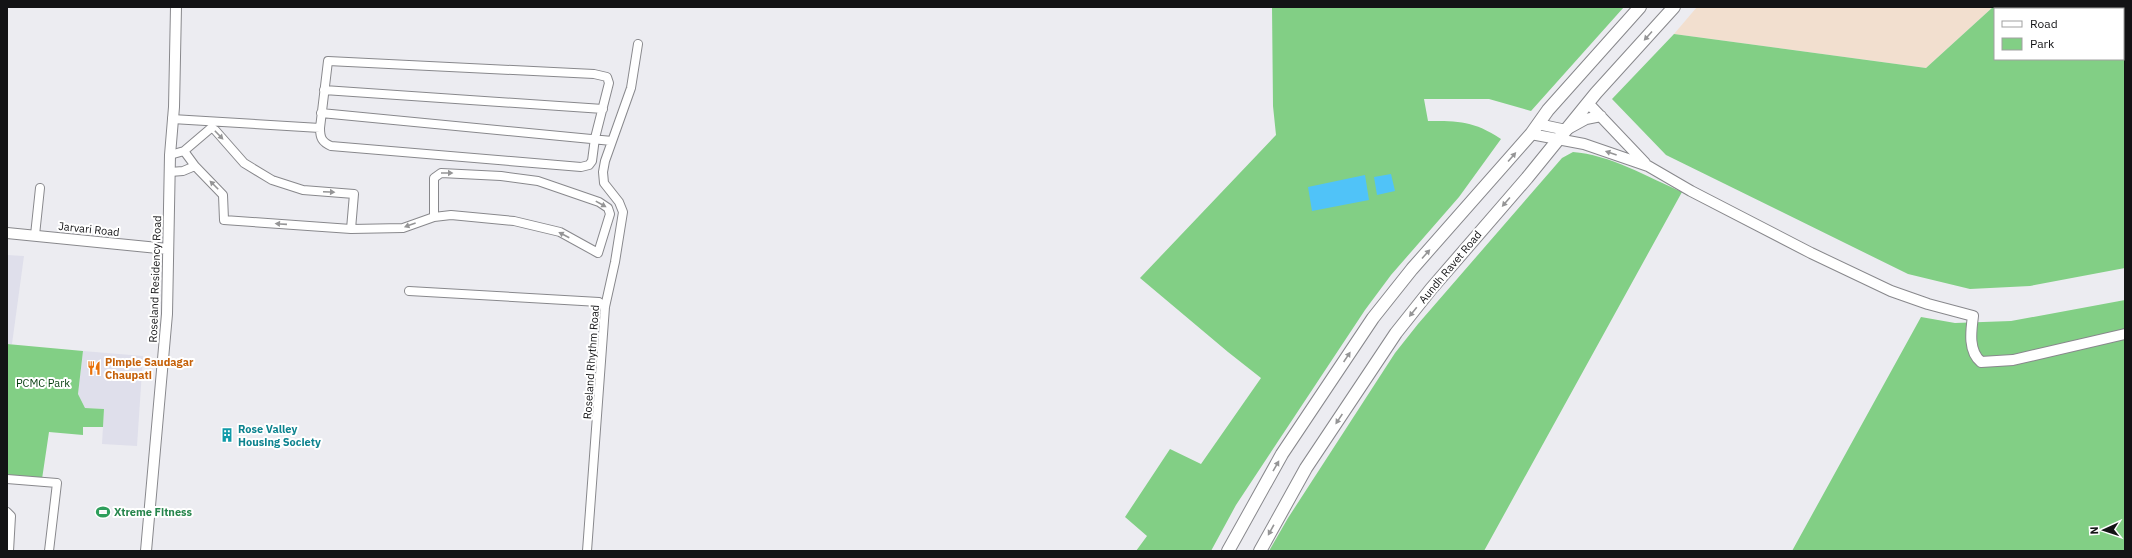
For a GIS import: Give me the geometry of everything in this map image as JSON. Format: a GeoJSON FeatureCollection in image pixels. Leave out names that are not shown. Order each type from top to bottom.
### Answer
{"type":"FeatureCollection","features":[{"type":"Feature","properties":{"kind":"main road"},"geometry":{"type":"LineString","coordinates":[[1228,551],[1282,454],[1373,318],[1412,269],[1535,129],[1548,110],[1640,7]]}},
{"type":"Feature","properties":{"kind":"main road","name":"Aundh Ravet Road"},"geometry":{"type":"LineString","coordinates":[[1260,551],[1306,468],[1396,333],[1431,289],[1527,178],[1588,103],[1674,7]]}},
{"type":"Feature","properties":{"kind":"street","name":"Roseland Residency Road"},"geometry":{"type":"LineString","coordinates":[[146,551],[167,314],[170,155],[176,7]]}},
{"type":"Feature","properties":{"kind":"street","name":"Roseland Rhythm Road"},"geometry":{"type":"LineString","coordinates":[[587,551],[605,307],[615,262],[623,212],[619,202],[604,183],[603,172],[605,161],[631,88],[638,44]]}},
{"type":"Feature","properties":{"kind":"street"},"geometry":{"type":"LineString","coordinates":[[328,61],[594,74],[607,77],[609,83],[603,110],[595,138],[592,161],[589,165],[582,167],[331,146],[324,143],[320,138],[321,113],[328,61]]}},
{"type":"Feature","properties":{"kind":"street"},"geometry":{"type":"LineString","coordinates":[[324,90],[603,110]]}},
{"type":"Feature","properties":{"kind":"street"},"geometry":{"type":"LineString","coordinates":[[1588,103],[1648,166]]}},
{"type":"Feature","properties":{"kind":"street"},"geometry":{"type":"LineString","coordinates":[[321,113],[595,138],[612,141]]}},
{"type":"Feature","properties":{"kind":"street"},"geometry":{"type":"LineString","coordinates":[[1535,129],[1566,130],[1586,119],[1601,116]]}},
{"type":"Feature","properties":{"kind":"street"},"geometry":{"type":"LineString","coordinates":[[172,119],[320,128]]}},
{"type":"Feature","properties":{"kind":"street"},"geometry":{"type":"LineString","coordinates":[[170,155],[184,151],[210,128],[215,130],[244,163],[272,180],[303,190],[354,194],[351,229]]}},
{"type":"Feature","properties":{"kind":"street"},"geometry":{"type":"LineString","coordinates":[[1535,129],[1557,140],[1584,144],[1648,166],[1691,191],[1804,249],[1891,291],[1928,304],[1973,316],[1971,336],[1972,347],[1976,357],[1981,362],[2013,360],[2125,334]]}},
{"type":"Feature","properties":{"kind":"street"},"geometry":{"type":"LineString","coordinates":[[184,151],[195,166],[223,195],[224,220],[351,229],[403,228],[434,217],[451,216],[514,221],[560,232],[598,254],[610,214],[608,208],[599,202],[538,181],[501,176],[441,173],[434,178],[434,217]]}},
{"type":"Feature","properties":{"kind":"street"},"geometry":{"type":"LineString","coordinates":[[170,172],[183,171],[195,166]]}},
{"type":"Feature","properties":{"kind":"street"},"geometry":{"type":"LineString","coordinates":[[35,235],[40,188]]}},
{"type":"Feature","properties":{"kind":"street","name":"Jarvari Road"},"geometry":{"type":"LineString","coordinates":[[7,233],[168,249]]}},
{"type":"Feature","properties":{"kind":"street"},"geometry":{"type":"LineString","coordinates":[[409,291],[598,302],[605,307]]}},
{"type":"Feature","properties":{"kind":"street"},"geometry":{"type":"LineString","coordinates":[[7,479],[56,483],[49,551]]}},
{"type":"Feature","properties":{"kind":"street"},"geometry":{"type":"LineString","coordinates":[[7,512],[11,516],[10,551]]}},
{"type":"Feature","properties":{"kind":"shaded area"},"geometry":{"type":"Polygon","coordinates":[[[1697,7],[1993,7],[1926,68],[1674,34],[1697,7]]]}},
{"type":"Feature","properties":{"kind":"shaded area"},"geometry":{"type":"Polygon","coordinates":[[[7,255],[24,256],[12,344],[7,344],[7,255]]]}},
{"type":"Feature","properties":{"kind":"shaded area"},"geometry":{"type":"Polygon","coordinates":[[[83,351],[143,356],[137,446],[102,444],[104,409],[84,408],[78,394],[83,351]]]}},
{"type":"Feature","properties":{"kind":"green space"},"geometry":{"type":"Polygon","coordinates":[[[1272,7],[1624,7],[1531,111],[1489,99],[1424,99],[1428,121],[1466,123],[1483,129],[1501,139],[1459,197],[1391,275],[1365,310],[1236,505],[1211,551],[1136,551],[1147,536],[1125,517],[1170,449],[1201,464],[1261,378],[1140,278],[1276,135],[1273,106],[1272,7]]]}},
{"type":"Feature","properties":{"kind":"green space"},"geometry":{"type":"Polygon","coordinates":[[[1993,7],[2125,7],[2125,268],[2030,286],[1970,289],[1908,274],[1666,155],[1612,99],[1674,34],[1926,68],[1993,7]]]}},
{"type":"Feature","properties":{"kind":"green space"},"geometry":{"type":"Polygon","coordinates":[[[1573,152],[1600,157],[1614,162],[1682,192],[1484,551],[1269,551],[1288,518],[1395,353],[1418,324],[1562,158],[1573,152]]]}},
{"type":"Feature","properties":{"kind":"green space"},"geometry":{"type":"Polygon","coordinates":[[[2125,300],[2125,551],[1792,551],[1921,317],[1955,323],[2011,321],[2125,300]]]}},
{"type":"Feature","properties":{"kind":"green space","name":"PCMC Park"},"geometry":{"type":"Polygon","coordinates":[[[7,344],[83,351],[78,394],[85,408],[104,409],[103,427],[83,427],[83,435],[49,432],[42,479],[7,475],[7,344]]]}},
{"type":"Feature","properties":{"kind":"water"},"geometry":{"type":"Polygon","coordinates":[[[1391,174],[1395,191],[1377,195],[1374,177],[1391,174]]]}},
{"type":"Feature","properties":{"kind":"water"},"geometry":{"type":"Polygon","coordinates":[[[1365,175],[1369,200],[1312,211],[1308,187],[1365,175]]]}},
{"type":"Feature","properties":{"kind":"place","name":"Pimple Saudagar Chaupati"},"geometry":{"type":"Point","coordinates":[94,368]}},
{"type":"Feature","properties":{"kind":"place","name":"Rose Valley Housing Society"},"geometry":{"type":"Point","coordinates":[227,435]}},
{"type":"Feature","properties":{"kind":"place","name":"Xtreme Fitness"},"geometry":{"type":"Point","coordinates":[103,512]}}]}
